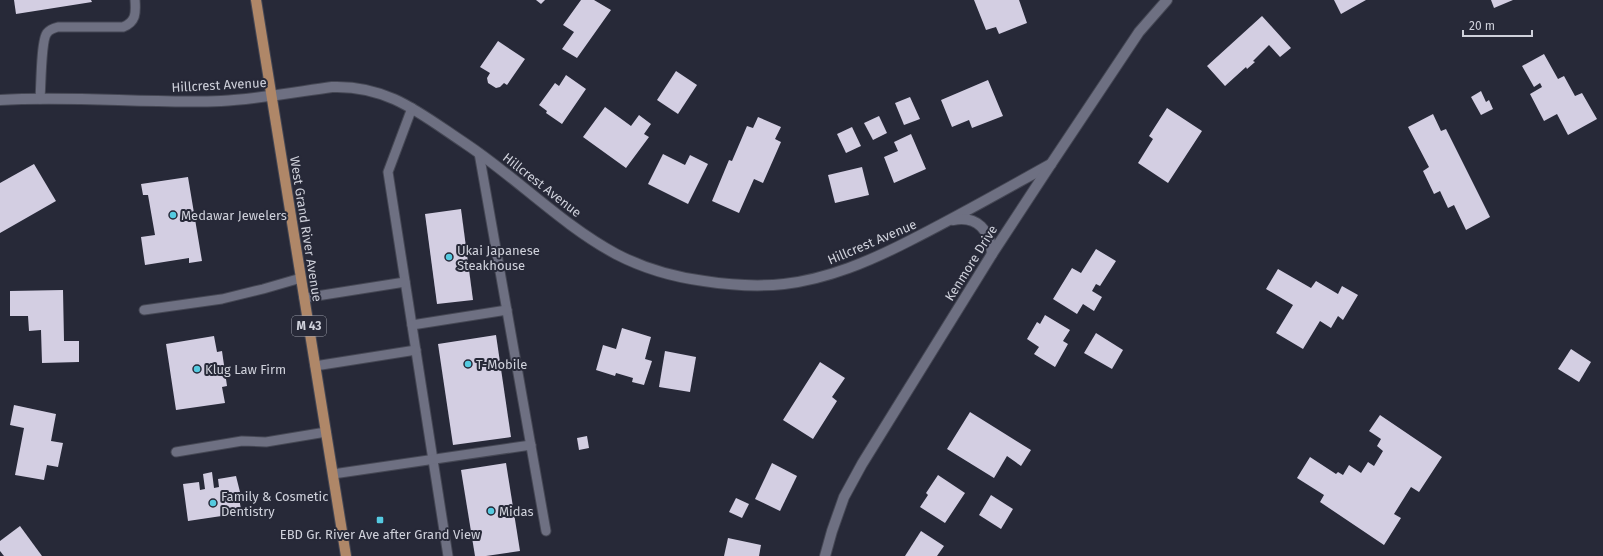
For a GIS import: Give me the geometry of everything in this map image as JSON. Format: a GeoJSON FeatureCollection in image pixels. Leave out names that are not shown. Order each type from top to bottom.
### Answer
{"type":"FeatureCollection","features":[{"type":"Feature","properties":{"kind":"main road","name":"West Grand River Avenue"},"geometry":{"type":"LineString","coordinates":[[256,0],[346,556]]}},
{"type":"Feature","properties":{"kind":"street","name":"Kenmore Drive"},"geometry":{"type":"LineString","coordinates":[[825,556],[844,496],[862,464],[992,254],[1051,164],[1139,32],[1167,0]]}},
{"type":"Feature","properties":{"kind":"street","name":"Hillcrest Avenue"},"geometry":{"type":"LineString","coordinates":[[0,100],[222,101],[271,96],[332,87],[350,87],[381,93],[412,108],[479,153],[590,239],[645,267],[694,280],[718,284],[764,286],[807,281],[857,265],[942,225],[1051,164]]}},
{"type":"Feature","properties":{"kind":"street"},"geometry":{"type":"LineString","coordinates":[[942,225],[949,221],[958,219],[975,222],[982,227],[988,235],[992,254]]}},
{"type":"Feature","properties":{"kind":"lane"},"geometry":{"type":"LineString","coordinates":[[40,99],[44,43],[47,33],[58,27],[122,27],[128,25],[135,17],[135,0]]}},
{"type":"Feature","properties":{"kind":"lane"},"geometry":{"type":"LineString","coordinates":[[412,108],[388,172],[448,556]]}},
{"type":"Feature","properties":{"kind":"lane"},"geometry":{"type":"LineString","coordinates":[[479,153],[546,531]]}},
{"type":"Feature","properties":{"kind":"lane"},"geometry":{"type":"LineString","coordinates":[[144,310],[222,299],[263,290],[301,278]]}},
{"type":"Feature","properties":{"kind":"lane"},"geometry":{"type":"LineString","coordinates":[[304,298],[405,282]]}},
{"type":"Feature","properties":{"kind":"lane"},"geometry":{"type":"LineString","coordinates":[[412,325],[507,310]]}},
{"type":"Feature","properties":{"kind":"lane"},"geometry":{"type":"LineString","coordinates":[[315,366],[416,350]]}},
{"type":"Feature","properties":{"kind":"lane"},"geometry":{"type":"LineString","coordinates":[[176,452],[242,442],[266,442],[326,432]]}},
{"type":"Feature","properties":{"kind":"lane"},"geometry":{"type":"LineString","coordinates":[[333,474],[531,444]]}},
{"type":"Feature","properties":{"kind":"building"},"geometry":{"type":"Polygon","coordinates":[[[14,0],[91,0],[92,2],[16,14],[14,0]]]}},
{"type":"Feature","properties":{"kind":"building"},"geometry":{"type":"Polygon","coordinates":[[[536,0],[545,0],[541,4],[536,0]]]}},
{"type":"Feature","properties":{"kind":"building"},"geometry":{"type":"Polygon","coordinates":[[[581,0],[594,0],[611,10],[577,58],[562,49],[574,32],[563,25],[581,0]]]}},
{"type":"Feature","properties":{"kind":"building"},"geometry":{"type":"Polygon","coordinates":[[[974,0],[1019,0],[1027,23],[999,34],[996,27],[986,30],[974,0]]]}},
{"type":"Feature","properties":{"kind":"building"},"geometry":{"type":"Polygon","coordinates":[[[1334,0],[1366,0],[1341,14],[1334,0]]]}},
{"type":"Feature","properties":{"kind":"building"},"geometry":{"type":"Polygon","coordinates":[[[1491,0],[1513,0],[1494,8],[1491,0]]]}},
{"type":"Feature","properties":{"kind":"building"},"geometry":{"type":"Polygon","coordinates":[[[1262,16],[1291,48],[1280,57],[1269,45],[1253,61],[1255,62],[1247,69],[1246,67],[1225,86],[1207,66],[1262,16]]]}},
{"type":"Feature","properties":{"kind":"building"},"geometry":{"type":"Polygon","coordinates":[[[498,41],[525,59],[507,85],[504,83],[500,87],[496,88],[488,83],[487,78],[490,73],[480,67],[498,41]]]}},
{"type":"Feature","properties":{"kind":"building"},"geometry":{"type":"Polygon","coordinates":[[[1544,54],[1558,79],[1564,76],[1575,96],[1582,93],[1597,119],[1568,135],[1557,114],[1544,121],[1530,94],[1542,87],[1540,83],[1534,87],[1522,66],[1544,54]]]}},
{"type":"Feature","properties":{"kind":"building"},"geometry":{"type":"Polygon","coordinates":[[[676,71],[697,85],[678,114],[657,100],[676,71]]]}},
{"type":"Feature","properties":{"kind":"building"},"geometry":{"type":"Polygon","coordinates":[[[566,75],[586,89],[562,124],[546,113],[547,111],[539,105],[555,83],[559,86],[566,75]]]}},
{"type":"Feature","properties":{"kind":"building"},"geometry":{"type":"Polygon","coordinates":[[[988,80],[1003,116],[972,128],[969,120],[952,127],[941,100],[988,80]]]}},
{"type":"Feature","properties":{"kind":"building"},"geometry":{"type":"Polygon","coordinates":[[[1481,91],[1486,102],[1489,100],[1493,109],[1481,115],[1471,97],[1481,91]]]}},
{"type":"Feature","properties":{"kind":"building"},"geometry":{"type":"Polygon","coordinates":[[[910,97],[920,119],[904,125],[895,103],[910,97]]]}},
{"type":"Feature","properties":{"kind":"building"},"geometry":{"type":"Polygon","coordinates":[[[605,107],[631,126],[639,115],[651,124],[644,134],[649,137],[626,168],[583,137],[605,107]]]}},
{"type":"Feature","properties":{"kind":"building"},"geometry":{"type":"Polygon","coordinates":[[[1167,108],[1202,131],[1168,183],[1138,163],[1153,139],[1149,136],[1167,108]]]}},
{"type":"Feature","properties":{"kind":"building"},"geometry":{"type":"Polygon","coordinates":[[[1433,114],[1441,131],[1446,129],[1490,217],[1466,230],[1454,205],[1448,208],[1440,191],[1434,194],[1423,171],[1429,167],[1408,127],[1433,114]]]}},
{"type":"Feature","properties":{"kind":"building"},"geometry":{"type":"Polygon","coordinates":[[[879,116],[887,133],[873,140],[864,123],[879,116]]]}},
{"type":"Feature","properties":{"kind":"building"},"geometry":{"type":"Polygon","coordinates":[[[758,117],[781,127],[775,139],[781,142],[763,183],[754,179],[739,213],[712,201],[729,160],[732,161],[747,126],[753,128],[758,117]]]}},
{"type":"Feature","properties":{"kind":"building"},"geometry":{"type":"Polygon","coordinates":[[[852,127],[861,146],[846,153],[837,134],[852,127]]]}},
{"type":"Feature","properties":{"kind":"building"},"geometry":{"type":"Polygon","coordinates":[[[911,134],[926,169],[894,183],[884,157],[898,151],[894,142],[911,134]]]}},
{"type":"Feature","properties":{"kind":"building"},"geometry":{"type":"Polygon","coordinates":[[[663,154],[685,165],[690,155],[708,164],[688,204],[648,184],[663,154]]]}},
{"type":"Feature","properties":{"kind":"building"},"geometry":{"type":"Polygon","coordinates":[[[34,164],[56,201],[0,233],[0,183],[34,164]]]}},
{"type":"Feature","properties":{"kind":"building"},"geometry":{"type":"Polygon","coordinates":[[[862,167],[869,195],[835,203],[828,175],[862,167]]]}},
{"type":"Feature","properties":{"kind":"building","name":"Medawar Jewelers"},"geometry":{"type":"Polygon","coordinates":[[[188,177],[202,261],[189,263],[189,258],[145,265],[141,237],[155,235],[148,195],[143,195],[141,184],[188,177]]]}},
{"type":"Feature","properties":{"kind":"building","name":"Ukai Japanese Steakhouse"},"geometry":{"type":"Polygon","coordinates":[[[461,209],[473,300],[437,304],[425,214],[461,209]]]}},
{"type":"Feature","properties":{"kind":"building"},"geometry":{"type":"Polygon","coordinates":[[[1096,249],[1116,261],[1100,286],[1096,284],[1092,291],[1102,297],[1094,311],[1083,304],[1077,314],[1053,299],[1072,268],[1081,273],[1096,249]]]}},
{"type":"Feature","properties":{"kind":"building"},"geometry":{"type":"Polygon","coordinates":[[[1278,269],[1311,288],[1316,281],[1338,294],[1342,286],[1358,295],[1343,320],[1338,316],[1331,328],[1320,321],[1303,349],[1276,333],[1293,305],[1266,289],[1278,269]]]}},
{"type":"Feature","properties":{"kind":"building"},"geometry":{"type":"Polygon","coordinates":[[[63,290],[64,341],[79,341],[79,362],[42,363],[41,330],[29,331],[28,316],[10,316],[10,291],[63,290]]]}},
{"type":"Feature","properties":{"kind":"building"},"geometry":{"type":"Polygon","coordinates":[[[1045,315],[1070,330],[1063,341],[1068,344],[1055,367],[1034,354],[1039,347],[1027,339],[1037,322],[1040,324],[1045,315]]]}},
{"type":"Feature","properties":{"kind":"building"},"geometry":{"type":"Polygon","coordinates":[[[622,328],[651,337],[645,359],[652,361],[644,385],[632,382],[633,378],[616,373],[615,376],[596,370],[603,345],[616,349],[622,328]]]}},
{"type":"Feature","properties":{"kind":"building"},"geometry":{"type":"Polygon","coordinates":[[[1096,333],[1123,350],[1112,369],[1084,353],[1096,333]]]}},
{"type":"Feature","properties":{"kind":"building"},"geometry":{"type":"Polygon","coordinates":[[[496,335],[511,437],[453,445],[438,344],[496,335]]]}},
{"type":"Feature","properties":{"kind":"building","name":"Klug Law Firm"},"geometry":{"type":"Polygon","coordinates":[[[214,336],[217,352],[222,351],[227,386],[222,387],[225,403],[176,410],[166,344],[214,336]]]}},
{"type":"Feature","properties":{"kind":"building"},"geometry":{"type":"Polygon","coordinates":[[[1571,349],[1591,362],[1579,382],[1558,369],[1571,349]]]}},
{"type":"Feature","properties":{"kind":"building"},"geometry":{"type":"Polygon","coordinates":[[[665,351],[696,357],[690,392],[659,387],[665,351]]]}},
{"type":"Feature","properties":{"kind":"building"},"geometry":{"type":"Polygon","coordinates":[[[820,362],[845,378],[832,397],[837,401],[813,439],[783,420],[820,362]]]}},
{"type":"Feature","properties":{"kind":"building"},"geometry":{"type":"Polygon","coordinates":[[[14,405],[56,414],[51,441],[63,443],[58,467],[47,465],[44,480],[15,475],[24,428],[10,425],[14,405]]]}},
{"type":"Feature","properties":{"kind":"building"},"geometry":{"type":"Polygon","coordinates":[[[970,412],[1031,450],[1021,466],[1007,456],[994,478],[947,449],[970,412]]]}},
{"type":"Feature","properties":{"kind":"building"},"geometry":{"type":"Polygon","coordinates":[[[1380,415],[1442,457],[1419,492],[1411,487],[1394,514],[1401,518],[1384,545],[1320,502],[1324,495],[1297,478],[1310,457],[1336,474],[1338,472],[1343,475],[1349,465],[1361,473],[1368,462],[1374,466],[1383,451],[1377,446],[1381,439],[1369,431],[1380,415]]]}},
{"type":"Feature","properties":{"kind":"building"},"geometry":{"type":"Polygon","coordinates":[[[587,436],[589,448],[579,450],[577,438],[587,436]]]}},
{"type":"Feature","properties":{"kind":"building","name":"Midas"},"geometry":{"type":"Polygon","coordinates":[[[506,463],[520,551],[486,556],[475,556],[461,470],[506,463]]]}},
{"type":"Feature","properties":{"kind":"building"},"geometry":{"type":"Polygon","coordinates":[[[772,463],[797,476],[780,511],[755,499],[772,463]]]}},
{"type":"Feature","properties":{"kind":"building","name":"Family & Cosmetic Dentistry"},"geometry":{"type":"Polygon","coordinates":[[[212,472],[214,488],[219,487],[218,479],[236,476],[240,492],[238,492],[242,515],[235,516],[235,514],[188,521],[183,484],[199,482],[200,490],[205,489],[203,474],[212,472]]]}},
{"type":"Feature","properties":{"kind":"building"},"geometry":{"type":"Polygon","coordinates":[[[938,475],[965,493],[945,523],[920,507],[928,495],[926,493],[938,475]]]}},
{"type":"Feature","properties":{"kind":"building"},"geometry":{"type":"Polygon","coordinates":[[[991,495],[1013,509],[1001,529],[979,515],[991,495]]]}},
{"type":"Feature","properties":{"kind":"building"},"geometry":{"type":"Polygon","coordinates":[[[736,498],[749,504],[742,518],[729,512],[736,498]]]}},
{"type":"Feature","properties":{"kind":"building"},"geometry":{"type":"Polygon","coordinates":[[[20,526],[42,556],[4,556],[0,551],[0,541],[20,526]]]}},
{"type":"Feature","properties":{"kind":"building"},"geometry":{"type":"Polygon","coordinates":[[[921,531],[944,546],[937,556],[905,556],[921,531]]]}},
{"type":"Feature","properties":{"kind":"building"},"geometry":{"type":"Polygon","coordinates":[[[728,538],[761,545],[759,556],[724,556],[728,538]]]}},
{"type":"Feature","properties":{"kind":"place","name":"Medawar Jewelers"},"geometry":{"type":"Point","coordinates":[173,215]}},
{"type":"Feature","properties":{"kind":"place","name":"Ukai Japanese Steakhouse"},"geometry":{"type":"Point","coordinates":[449,257]}},
{"type":"Feature","properties":{"kind":"place","name":"T-Mobile"},"geometry":{"type":"Point","coordinates":[468,364]}},
{"type":"Feature","properties":{"kind":"place","name":"Klug Law Firm"},"geometry":{"type":"Point","coordinates":[197,369]}},
{"type":"Feature","properties":{"kind":"place","name":"Family & Cosmetic Dentistry"},"geometry":{"type":"Point","coordinates":[213,503]}},
{"type":"Feature","properties":{"kind":"place","name":"Midas"},"geometry":{"type":"Point","coordinates":[491,511]}},
{"type":"Feature","properties":{"kind":"place","name":"EBD Gr. River Ave after Grand View"},"geometry":{"type":"Point","coordinates":[380,520]}}]}
